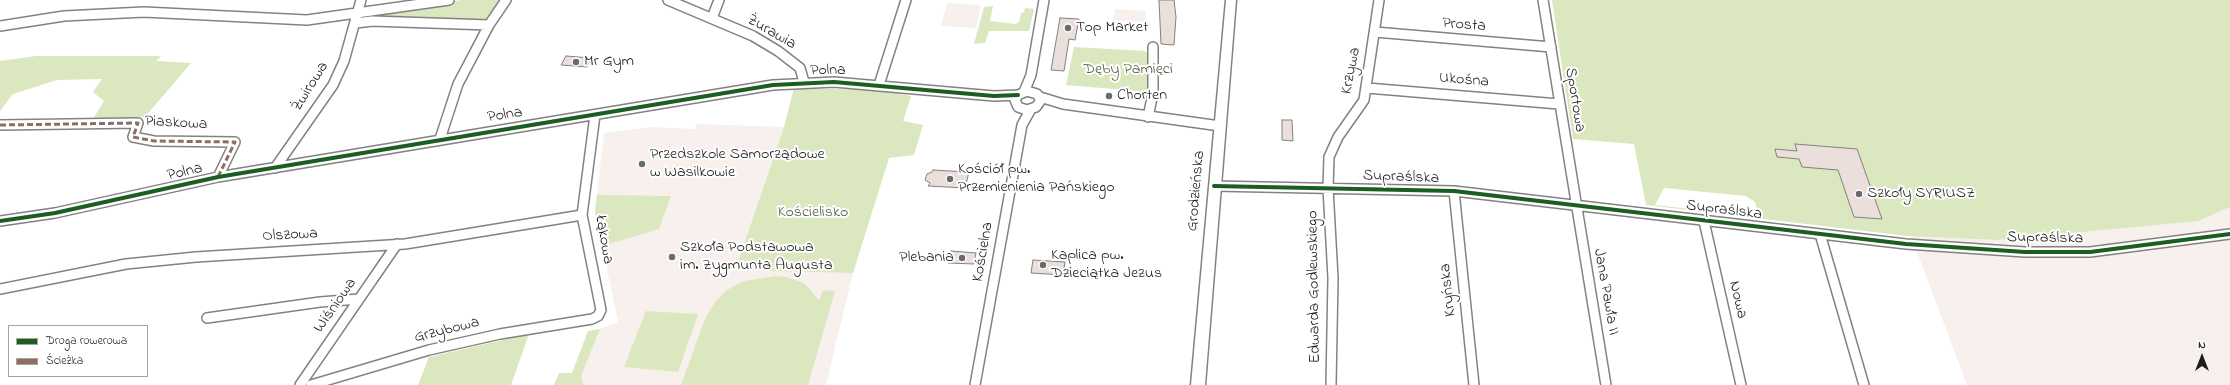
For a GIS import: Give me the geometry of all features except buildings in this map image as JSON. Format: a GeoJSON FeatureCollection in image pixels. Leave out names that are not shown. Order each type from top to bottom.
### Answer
{"type":"FeatureCollection","features":[{"type":"Feature","properties":{"kind":"main road","name":"Grodzieńska"},"geometry":{"type":"LineString","coordinates":[[1198,385],[1231,0]]}},
{"type":"Feature","properties":{"kind":"street","name":"Żwirowa"},"geometry":{"type":"LineString","coordinates":[[275,168],[333,84],[344,61],[356,24],[361,0]]}},
{"type":"Feature","properties":{"kind":"street"},"geometry":{"type":"LineString","coordinates":[[0,26],[64,16],[144,12],[307,20],[449,0]]}},
{"type":"Feature","properties":{"kind":"street"},"geometry":{"type":"LineString","coordinates":[[440,139],[458,84],[488,25],[506,0]]}},
{"type":"Feature","properties":{"kind":"street","name":"Żurawia"},"geometry":{"type":"LineString","coordinates":[[668,0],[753,36],[778,51],[800,68],[804,82]]}},
{"type":"Feature","properties":{"kind":"street"},"geometry":{"type":"LineString","coordinates":[[712,18],[719,0]]}},
{"type":"Feature","properties":{"kind":"street"},"geometry":{"type":"LineString","coordinates":[[879,85],[906,0]]}},
{"type":"Feature","properties":{"kind":"street","name":"Kościelna"},"geometry":{"type":"LineString","coordinates":[[975,385],[1022,125],[1019,99],[1031,75],[1044,0]]}},
{"type":"Feature","properties":{"kind":"street","name":"Krzywa"},"geometry":{"type":"LineString","coordinates":[[1328,188],[1329,157],[1338,137],[1364,100],[1379,0]]}},
{"type":"Feature","properties":{"kind":"street","name":"Sportowa"},"geometry":{"type":"LineString","coordinates":[[1543,0],[1575,204]]}},
{"type":"Feature","properties":{"kind":"street"},"geometry":{"type":"LineString","coordinates":[[356,24],[372,21],[488,25]]}},
{"type":"Feature","properties":{"kind":"street","name":"Prosta"},"geometry":{"type":"LineString","coordinates":[[1375,32],[1395,35],[1551,47]]}},
{"type":"Feature","properties":{"kind":"street"},"geometry":{"type":"LineString","coordinates":[[1148,117],[1153,93],[1153,47]]}},
{"type":"Feature","properties":{"kind":"street","name":"Kościelna"},"geometry":{"type":"LineString","coordinates":[[1022,125],[1036,101],[1031,75]]}},
{"type":"Feature","properties":{"kind":"street","name":"Polna"},"geometry":{"type":"LineString","coordinates":[[0,221],[55,213],[218,177],[440,139],[804,82],[879,85],[1019,99]]}},
{"type":"Feature","properties":{"kind":"street","name":"Ukośna"},"geometry":{"type":"LineString","coordinates":[[1367,88],[1560,104]]}},
{"type":"Feature","properties":{"kind":"street"},"geometry":{"type":"LineString","coordinates":[[1019,99],[1220,126]]}},
{"type":"Feature","properties":{"kind":"street"},"geometry":{"type":"LineString","coordinates":[[1019,99],[1036,101]]}},
{"type":"Feature","properties":{"kind":"street","name":"Łąkowa"},"geometry":{"type":"LineString","coordinates":[[592,319],[598,316],[601,310],[582,215],[595,115]]}},
{"type":"Feature","properties":{"kind":"street","name":"Piaskowa"},"geometry":{"type":"LineString","coordinates":[[0,125],[47,126],[138,123],[133,137],[154,141],[235,142],[218,177]]}},
{"type":"Feature","properties":{"kind":"street","name":"Supraślska"},"geometry":{"type":"LineString","coordinates":[[1214,186],[1454,191],[1906,244],[2054,252],[2090,252],[2224,236],[2230,234]]}},
{"type":"Feature","properties":{"kind":"street","name":"Edwarda Godlewskiego"},"geometry":{"type":"LineString","coordinates":[[1328,188],[1333,278],[1331,385]]}},
{"type":"Feature","properties":{"kind":"street","name":"Kryńska"},"geometry":{"type":"LineString","coordinates":[[1454,191],[1474,385]]}},
{"type":"Feature","properties":{"kind":"street","name":"Jana Pawła II"},"geometry":{"type":"LineString","coordinates":[[1575,204],[1606,385]]}},
{"type":"Feature","properties":{"kind":"street","name":"Olszowa"},"geometry":{"type":"LineString","coordinates":[[0,289],[126,264],[196,257],[397,244],[582,215]]}},
{"type":"Feature","properties":{"kind":"street","name":"Nowa"},"geometry":{"type":"LineString","coordinates":[[1704,221],[1740,385]]}},
{"type":"Feature","properties":{"kind":"street"},"geometry":{"type":"LineString","coordinates":[[1820,234],[1864,385]]}},
{"type":"Feature","properties":{"kind":"street","name":"Wiśniowa"},"geometry":{"type":"LineString","coordinates":[[300,385],[397,244]]}},
{"type":"Feature","properties":{"kind":"street"},"geometry":{"type":"LineString","coordinates":[[207,318],[320,302],[359,299]]}},
{"type":"Feature","properties":{"kind":"street","name":"Grzybowa"},"geometry":{"type":"LineString","coordinates":[[311,385],[429,350],[500,334],[592,319]]}},
{"type":"Feature","properties":{"kind":"shaded area"},"geometry":{"type":"Polygon","coordinates":[[[947,3],[981,5],[976,28],[941,26],[947,3]]]}},
{"type":"Feature","properties":{"kind":"shaded area"},"geometry":{"type":"Polygon","coordinates":[[[1115,9],[1146,11],[1144,22],[1113,20],[1115,9]]]}},
{"type":"Feature","properties":{"kind":"shaded area","name":"Szkoła Podstawowa im. Zygmunta Augusta"},"geometry":{"type":"Polygon","coordinates":[[[697,124],[784,127],[735,269],[853,273],[826,385],[584,385],[581,376],[600,329],[618,322],[595,211],[604,133],[651,127],[695,129],[697,124]]]}},
{"type":"Feature","properties":{"kind":"shaded area"},"geometry":{"type":"Polygon","coordinates":[[[2230,207],[2230,385],[1967,385],[1911,236],[1997,240],[2202,219],[2230,207]]]}},
{"type":"Feature","properties":{"kind":"green space"},"geometry":{"type":"Polygon","coordinates":[[[461,0],[503,0],[488,24],[361,19],[364,16],[461,0]]]}},
{"type":"Feature","properties":{"kind":"green space"},"geometry":{"type":"Polygon","coordinates":[[[1552,0],[2230,0],[2230,207],[2198,221],[1997,240],[1907,236],[1646,205],[1634,144],[1573,139],[1552,0]],[[1664,188],[1655,205],[1753,216],[1758,213],[1755,202],[1746,196],[1664,188]]]}},
{"type":"Feature","properties":{"kind":"green space"},"geometry":{"type":"Polygon","coordinates":[[[993,6],[990,21],[1016,24],[1019,22],[1021,13],[1024,12],[1025,8],[1034,9],[1029,31],[989,31],[985,43],[974,44],[984,7],[993,6]]]}},
{"type":"Feature","properties":{"kind":"green space","name":"Dęby Pamięci"},"geometry":{"type":"Polygon","coordinates":[[[1074,47],[1145,51],[1149,55],[1150,92],[1066,85],[1074,47]]]}},
{"type":"Feature","properties":{"kind":"green space"},"geometry":{"type":"Polygon","coordinates":[[[36,56],[161,56],[156,61],[191,63],[145,117],[93,119],[104,101],[93,92],[102,79],[57,80],[13,94],[0,111],[0,61],[36,56]]]}},
{"type":"Feature","properties":{"kind":"green space","name":"Kościelisko"},"geometry":{"type":"Polygon","coordinates":[[[794,88],[878,90],[911,96],[903,121],[923,125],[914,155],[889,158],[853,273],[735,270],[784,127],[794,88]]]}},
{"type":"Feature","properties":{"kind":"green space"},"geometry":{"type":"Polygon","coordinates":[[[597,195],[671,196],[659,229],[602,246],[595,211],[597,195]]]}},
{"type":"Feature","properties":{"kind":"green space"},"geometry":{"type":"Polygon","coordinates":[[[776,276],[786,277],[803,283],[810,289],[819,301],[823,290],[835,291],[808,385],[681,385],[705,319],[715,302],[727,290],[744,281],[776,276]]]}},
{"type":"Feature","properties":{"kind":"green space"},"geometry":{"type":"Polygon","coordinates":[[[646,311],[698,314],[678,372],[624,367],[646,311]]]}},
{"type":"Feature","properties":{"kind":"green space"},"geometry":{"type":"Polygon","coordinates":[[[600,329],[581,376],[584,385],[554,385],[559,373],[572,373],[588,331],[600,329]]]}},
{"type":"Feature","properties":{"kind":"green space"},"geometry":{"type":"Polygon","coordinates":[[[529,334],[511,385],[418,385],[429,357],[529,334]]]}},
{"type":"Feature","properties":{"kind":"marked path"},"geometry":{"type":"LineString","coordinates":[[0,125],[138,123],[133,137],[154,141],[235,142],[218,177]]}},
{"type":"Feature","properties":{"kind":"cycle path"},"geometry":{"type":"LineString","coordinates":[[0,221],[55,213],[218,177],[773,85],[834,82],[994,96],[1018,95]]}},
{"type":"Feature","properties":{"kind":"cycle path"},"geometry":{"type":"LineString","coordinates":[[1214,186],[1454,191],[1906,244],[2025,252],[2090,252],[2225,236],[2230,234]]}},
{"type":"Feature","properties":{"kind":"place","name":"Top Market"},"geometry":{"type":"Point","coordinates":[1068,28]}},
{"type":"Feature","properties":{"kind":"place","name":"Mr Gym"},"geometry":{"type":"Point","coordinates":[576,62]}},
{"type":"Feature","properties":{"kind":"place","name":"Chorten"},"geometry":{"type":"Point","coordinates":[1109,96]}},
{"type":"Feature","properties":{"kind":"place","name":"Przedszkole Samorządowe w Wasilkowie"},"geometry":{"type":"Point","coordinates":[642,164]}},
{"type":"Feature","properties":{"kind":"place","name":"Kościół pw. Przemienienia Pańskiego"},"geometry":{"type":"Point","coordinates":[950,179]}},
{"type":"Feature","properties":{"kind":"place","name":"Szkoły SYRIUSZ"},"geometry":{"type":"Point","coordinates":[1859,194]}},
{"type":"Feature","properties":{"kind":"place","name":"Szkoła Podstawowa im. Zygmunta Augusta"},"geometry":{"type":"Point","coordinates":[672,257]}},
{"type":"Feature","properties":{"kind":"place","name":"Plebania"},"geometry":{"type":"Point","coordinates":[962,258]}},
{"type":"Feature","properties":{"kind":"place","name":"Kaplica pw. Dzieciątka Jezus"},"geometry":{"type":"Point","coordinates":[1043,265]}}]}
